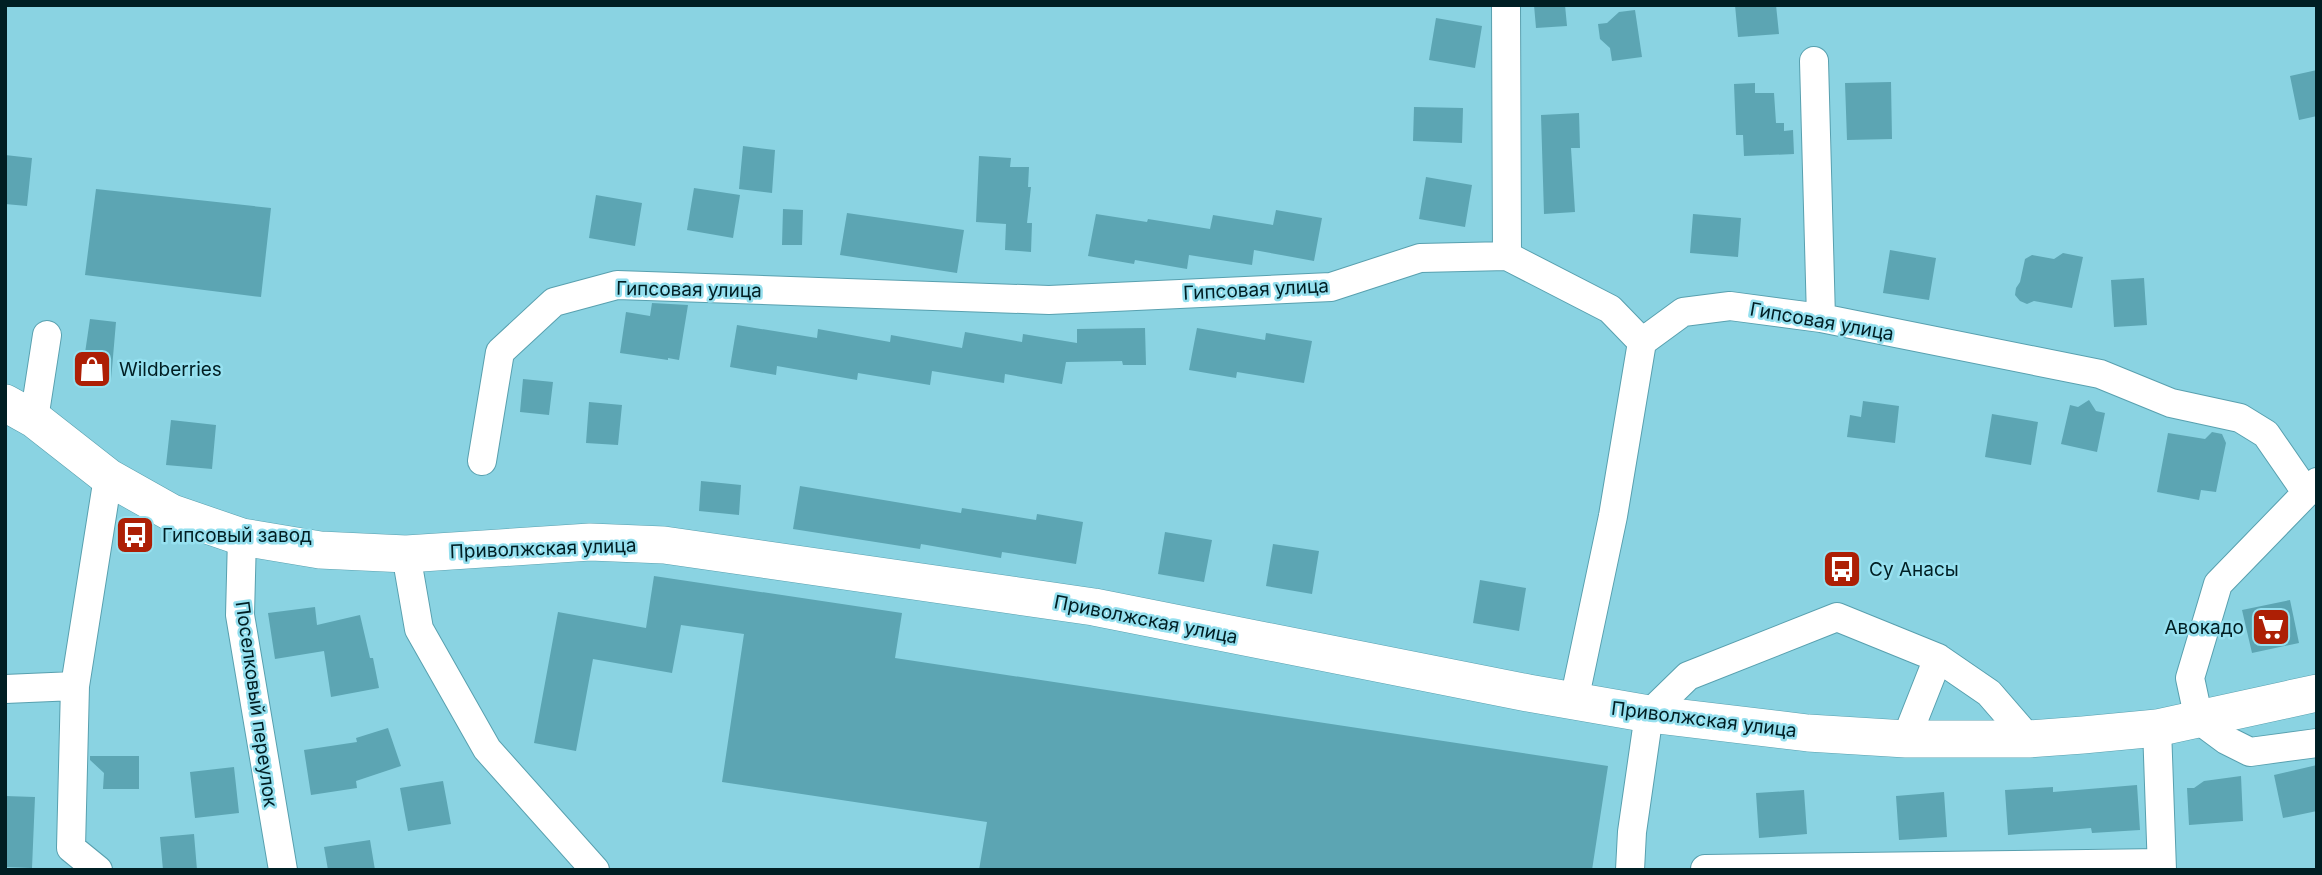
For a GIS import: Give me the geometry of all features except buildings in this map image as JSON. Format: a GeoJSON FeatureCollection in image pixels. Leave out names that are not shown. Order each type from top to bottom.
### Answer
{"type":"FeatureCollection","features":[{"type":"Feature","properties":{"kind":"main road","name":"Приволжская улица"},"geometry":{"type":"LineString","coordinates":[[20,411],[108,477],[172,513],[242,537],[320,550],[406,554],[590,542],[664,545],[1094,607],[1574,702],[1649,714],[1808,733],[1906,739],[2029,739],[2157,728],[2317,693]]}},
{"type":"Feature","properties":{"kind":"street"},"geometry":{"type":"LineString","coordinates":[[1506,5],[1507,256]]}},
{"type":"Feature","properties":{"kind":"street"},"geometry":{"type":"LineString","coordinates":[[1814,61],[1821,318]]}},
{"type":"Feature","properties":{"kind":"street","name":"Гипсовая улица"},"geometry":{"type":"LineString","coordinates":[[482,461],[500,352],[554,302],[617,285],[1049,300],[1331,286],[1420,258],[1507,256],[1610,309],[1642,342],[1683,312],[1730,306],[1821,318],[2100,374],[2171,403],[2240,418],[2266,434],[2311,487]]}},
{"type":"Feature","properties":{"kind":"street"},"geometry":{"type":"LineString","coordinates":[[20,411],[47,335]]}},
{"type":"Feature","properties":{"kind":"street"},"geometry":{"type":"LineString","coordinates":[[1574,702],[1613,516],[1642,342]]}},
{"type":"Feature","properties":{"kind":"street"},"geometry":{"type":"LineString","coordinates":[[98,870],[71,848],[75,686],[108,477]]}},
{"type":"Feature","properties":{"kind":"street"},"geometry":{"type":"LineString","coordinates":[[2311,487],[2218,584],[2190,678],[2199,720],[2226,740],[2250,752],[2317,743]]}},
{"type":"Feature","properties":{"kind":"street","name":"Поселковый переулок"},"geometry":{"type":"LineString","coordinates":[[242,537],[240,615],[283,870]]}},
{"type":"Feature","properties":{"kind":"street"},"geometry":{"type":"LineString","coordinates":[[406,554],[419,629],[487,749],[596,870]]}},
{"type":"Feature","properties":{"kind":"street"},"geometry":{"type":"LineString","coordinates":[[1630,870],[1632,832],[1649,714],[1688,676],[1837,617],[1938,658],[1989,693],[2029,739]]}},
{"type":"Feature","properties":{"kind":"street"},"geometry":{"type":"LineString","coordinates":[[1906,739],[1938,658]]}},
{"type":"Feature","properties":{"kind":"street"},"geometry":{"type":"LineString","coordinates":[[5,689],[75,686]]}},
{"type":"Feature","properties":{"kind":"street"},"geometry":{"type":"LineString","coordinates":[[1705,869],[2162,866],[2157,728]]}},
{"type":"Feature","properties":{"kind":"place","name":"Wildberries"},"geometry":{"type":"Point","coordinates":[92,369]}},
{"type":"Feature","properties":{"kind":"place","name":"Гипсовый завод"},"geometry":{"type":"Point","coordinates":[135,535]}},
{"type":"Feature","properties":{"kind":"place","name":"Су Анасы"},"geometry":{"type":"Point","coordinates":[1842,569]}},
{"type":"Feature","properties":{"kind":"place","name":"Авокадо"},"geometry":{"type":"Point","coordinates":[2271,627]}}]}
